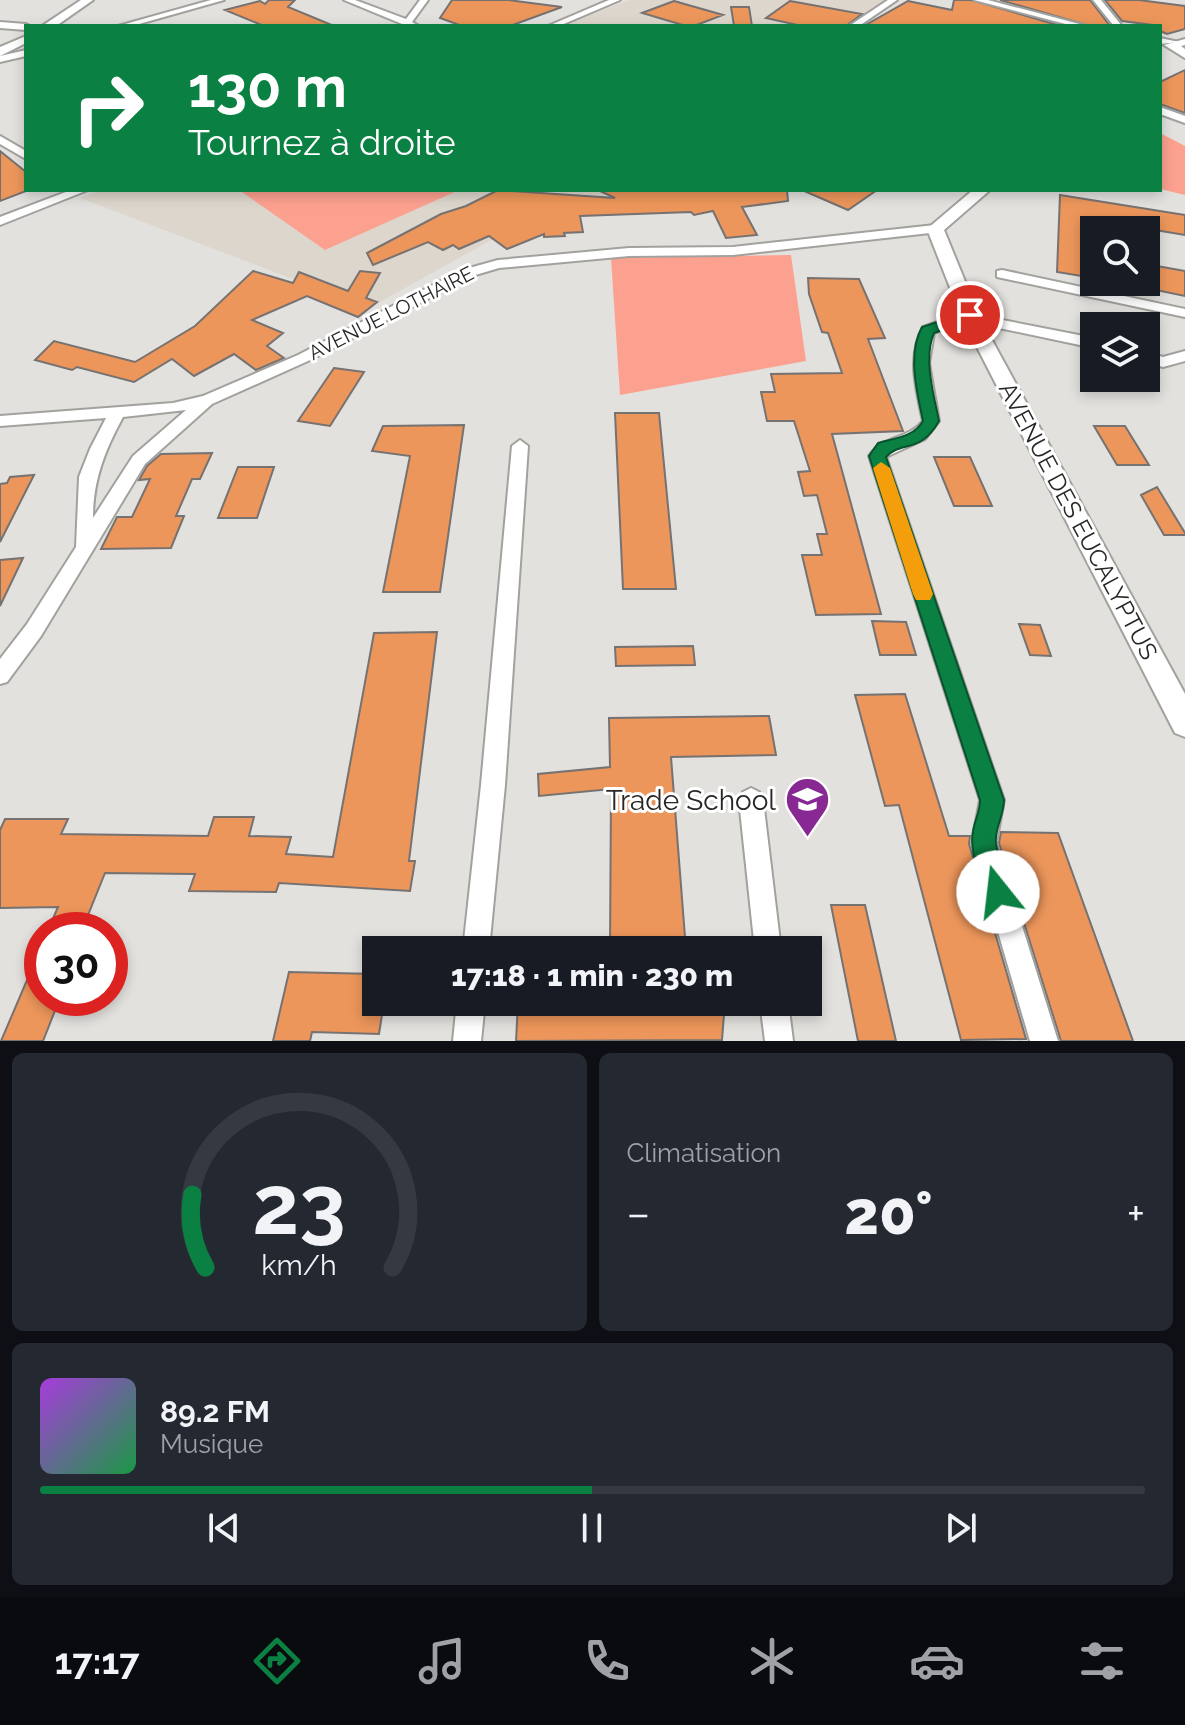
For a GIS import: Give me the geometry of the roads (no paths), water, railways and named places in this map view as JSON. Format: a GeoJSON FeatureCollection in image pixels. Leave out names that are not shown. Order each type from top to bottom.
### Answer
{"type":"FeatureCollection","features":[{"type":"Feature","properties":{"kind":"street"},"geometry":{"type":"LineString","coordinates":[[51,24],[88,0]]}},
{"type":"Feature","properties":{"kind":"street"},"geometry":{"type":"LineString","coordinates":[[130,24],[220,0]]}},
{"type":"Feature","properties":{"kind":"street"},"geometry":{"type":"LineString","coordinates":[[348,0],[412,24],[424,0]]}},
{"type":"Feature","properties":{"kind":"street"},"geometry":{"type":"LineString","coordinates":[[587,0],[600,6]]}},
{"type":"Feature","properties":{"kind":"street"},"geometry":{"type":"LineString","coordinates":[[557,24],[616,0]]}},
{"type":"Feature","properties":{"kind":"street"},"geometry":{"type":"LineString","coordinates":[[856,24],[893,0]]}},
{"type":"Feature","properties":{"kind":"street"},"geometry":{"type":"LineString","coordinates":[[978,0],[1075,24]]}},
{"type":"Feature","properties":{"kind":"street"},"geometry":{"type":"LineString","coordinates":[[1097,0],[1116,24]]}},
{"type":"Feature","properties":{"kind":"street"},"geometry":{"type":"LineString","coordinates":[[0,25],[24,27]]}},
{"type":"Feature","properties":{"kind":"street"},"geometry":{"type":"LineString","coordinates":[[0,52],[24,40]]}},
{"type":"Feature","properties":{"kind":"street"},"geometry":{"type":"LineString","coordinates":[[0,59],[24,53]]}},
{"type":"Feature","properties":{"kind":"street"},"geometry":{"type":"LineString","coordinates":[[1162,111],[1185,120]]}},
{"type":"Feature","properties":{"kind":"street"},"geometry":{"type":"LineString","coordinates":[[0,139],[24,155]]}},
{"type":"Feature","properties":{"kind":"street"},"geometry":{"type":"LineString","coordinates":[[0,221],[77,192]]}},
{"type":"Feature","properties":{"kind":"street"},"geometry":{"type":"LineString","coordinates":[[935,229],[980,192]]}},
{"type":"Feature","properties":{"kind":"street","name":"AVENUE DES EUCALYPTUS"},"geometry":{"type":"LineString","coordinates":[[935,229],[970,317],[1185,723]]}},
{"type":"Feature","properties":{"kind":"street","name":"AVENUE LOTHAIRE"},"geometry":{"type":"LineString","coordinates":[[0,421],[173,408],[207,400],[303,358],[467,273],[498,264],[629,252],[733,251],[935,229]]}},
{"type":"Feature","properties":{"kind":"street"},"geometry":{"type":"LineString","coordinates":[[1002,274],[1185,313]]}},
{"type":"Feature","properties":{"kind":"street"},"geometry":{"type":"LineString","coordinates":[[1044,1041],[984,843],[985,828],[992,814],[992,800],[877,456],[884,447],[906,443],[925,433],[931,421],[925,391],[922,343],[928,330],[970,317],[1080,340]]}},
{"type":"Feature","properties":{"kind":"street"},"geometry":{"type":"LineString","coordinates":[[1160,361],[1185,356]]}},
{"type":"Feature","properties":{"kind":"street"},"geometry":{"type":"LineString","coordinates":[[0,675],[34,630],[139,460],[207,400]]}},
{"type":"Feature","properties":{"kind":"street"},"geometry":{"type":"LineString","coordinates":[[85,549],[83,492],[88,469],[118,412]]}},
{"type":"Feature","properties":{"kind":"street"},"geometry":{"type":"LineString","coordinates":[[477,936],[520,446]]}},
{"type":"Feature","properties":{"kind":"street"},"geometry":{"type":"LineString","coordinates":[[751,800],[766,936]]}},
{"type":"Feature","properties":{"kind":"street"},"geometry":{"type":"LineString","coordinates":[[467,1041],[470,1016]]}},
{"type":"Feature","properties":{"kind":"street"},"geometry":{"type":"LineString","coordinates":[[776,1016],[779,1041]]}},
{"type":"Feature","properties":{"kind":"place","name":"Trade School"},"geometry":{"type":"Point","coordinates":[807,839]}}]}
